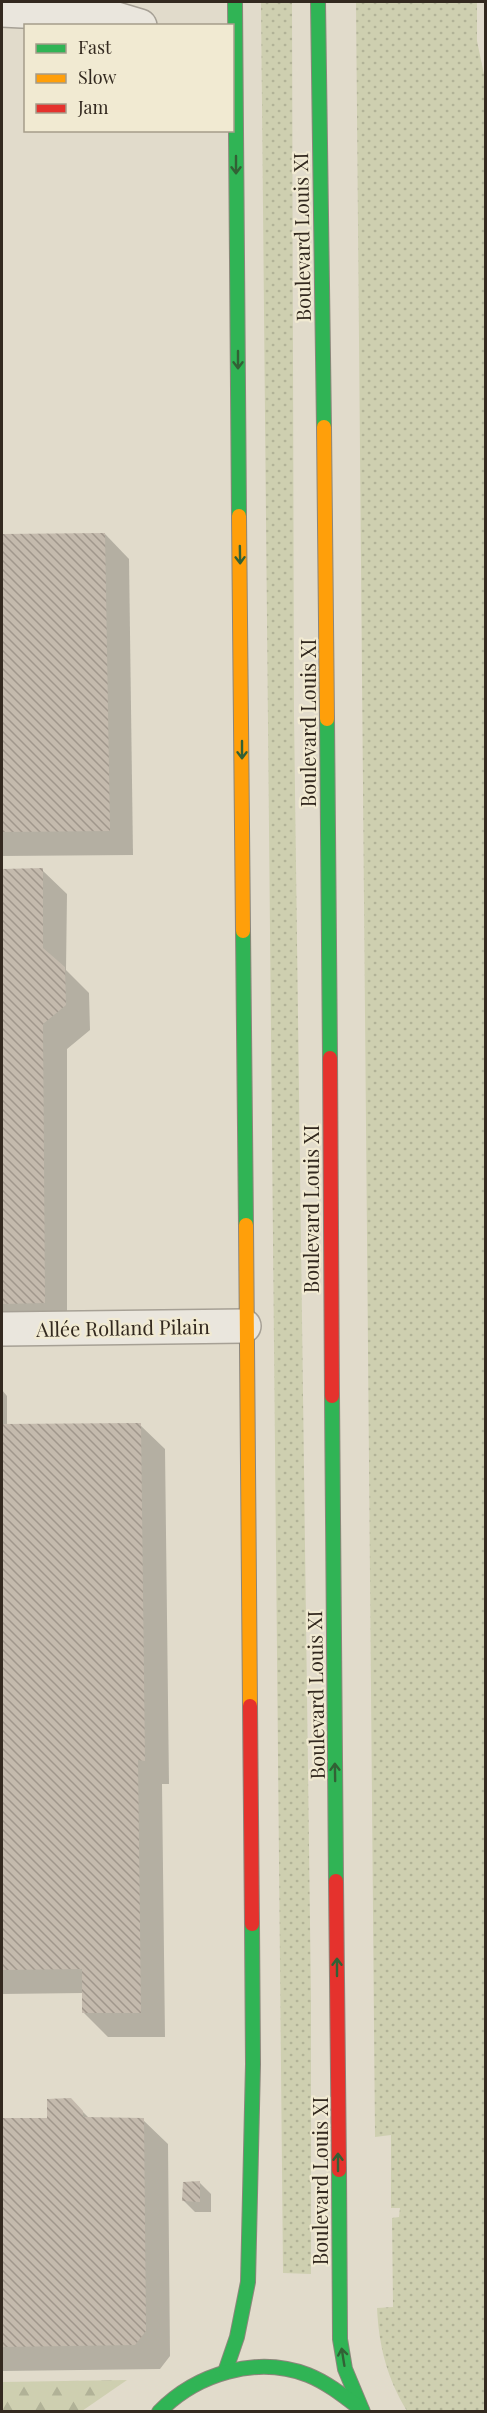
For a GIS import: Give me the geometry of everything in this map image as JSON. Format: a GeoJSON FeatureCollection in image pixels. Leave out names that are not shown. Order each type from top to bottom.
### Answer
{"type":"FeatureCollection","features":[{"type":"Feature","properties":{"kind":"main road"},"geometry":{"type":"LineString","coordinates":[[225,2372],[237,2337],[248,2282],[252,2076],[244,1326],[235,2]]}},
{"type":"Feature","properties":{"kind":"main road","name":"Boulevard Louis XI"},"geometry":{"type":"LineString","coordinates":[[318,2],[326,618],[339,2315],[345,2369],[363,2412]]}},
{"type":"Feature","properties":{"kind":"main road"},"geometry":{"type":"LineString","coordinates":[[159,2412],[192,2384],[225,2372],[263,2367],[300,2373],[334,2388],[363,2412]]}},
{"type":"Feature","properties":{"kind":"street"},"geometry":{"type":"LineString","coordinates":[[75,12],[132,2]]}},
{"type":"Feature","properties":{"kind":"street"},"geometry":{"type":"LineString","coordinates":[[2,10],[75,12],[103,15],[133,24]]}},
{"type":"Feature","properties":{"kind":"street","name":"Allée Rolland Pilain"},"geometry":{"type":"LineString","coordinates":[[2,1329],[244,1326]]}},
{"type":"Feature","properties":{"kind":"green space"},"geometry":{"type":"Polygon","coordinates":[[[261,2],[292,2],[294,715],[311,1998],[311,2274],[283,2273],[261,2]]]}},
{"type":"Feature","properties":{"kind":"green space"},"geometry":{"type":"Polygon","coordinates":[[[356,2],[477,2],[477,41],[485,79],[485,2411],[407,2411],[385,2362],[377,2308],[393,2307],[392,2218],[399,2217],[400,2208],[391,2208],[391,2135],[375,2137],[356,2]]]}},
{"type":"Feature","properties":{"kind":"green space"},"geometry":{"type":"Polygon","coordinates":[[[127,2380],[82,2411],[2,2411],[2,2382],[127,2380]]]}},
{"type":"Feature","properties":{"kind":"building"},"geometry":{"type":"Polygon","coordinates":[[[105,533],[110,831],[2,832],[2,534],[105,533]]]}},
{"type":"Feature","properties":{"kind":"building"},"geometry":{"type":"Polygon","coordinates":[[[43,868],[43,948],[65,967],[66,1005],[43,1024],[45,1303],[2,1304],[2,869],[43,868]]]}},
{"type":"Feature","properties":{"kind":"building"},"geometry":{"type":"Polygon","coordinates":[[[141,1423],[145,1761],[138,1760],[141,2013],[82,2013],[82,1969],[2,1970],[2,1424],[141,1423]]]}},
{"type":"Feature","properties":{"kind":"building"},"geometry":{"type":"Polygon","coordinates":[[[71,2098],[83,2111],[83,2117],[144,2118],[146,2331],[135,2345],[2,2347],[2,2118],[47,2118],[47,2099],[71,2098]]]}},
{"type":"Feature","properties":{"kind":"building"},"geometry":{"type":"Polygon","coordinates":[[[200,2181],[200,2202],[182,2201],[183,2182],[200,2181]]]}},
{"type":"Feature","properties":{"kind":"traffic: fast"},"geometry":{"type":"LineString","coordinates":[[235,2],[239,516]]}},
{"type":"Feature","properties":{"kind":"traffic: fast"},"geometry":{"type":"LineString","coordinates":[[318,2],[324,427]]}},
{"type":"Feature","properties":{"kind":"traffic: fast"},"geometry":{"type":"LineString","coordinates":[[327,719],[330,1058]]}},
{"type":"Feature","properties":{"kind":"traffic: fast"},"geometry":{"type":"LineString","coordinates":[[243,931],[246,1225]]}},
{"type":"Feature","properties":{"kind":"traffic: fast"},"geometry":{"type":"LineString","coordinates":[[332,1396],[336,1881]]}},
{"type":"Feature","properties":{"kind":"traffic: fast"},"geometry":{"type":"LineString","coordinates":[[225,2372],[237,2337],[248,2282],[253,2064],[252,1924]]}},
{"type":"Feature","properties":{"kind":"traffic: fast"},"geometry":{"type":"LineString","coordinates":[[339,2170],[340,2339],[345,2369],[363,2412]]}},
{"type":"Feature","properties":{"kind":"traffic: fast"},"geometry":{"type":"LineString","coordinates":[[159,2412],[191,2387],[209,2378],[248,2368],[268,2367],[288,2369],[315,2378],[362,2410]]}},
{"type":"Feature","properties":{"kind":"traffic: slow"},"geometry":{"type":"LineString","coordinates":[[324,427],[327,719]]}},
{"type":"Feature","properties":{"kind":"traffic: slow"},"geometry":{"type":"LineString","coordinates":[[239,516],[243,931]]}},
{"type":"Feature","properties":{"kind":"traffic: slow"},"geometry":{"type":"LineString","coordinates":[[246,1225],[250,1706]]}},
{"type":"Feature","properties":{"kind":"traffic: jam"},"geometry":{"type":"LineString","coordinates":[[330,1058],[332,1396]]}},
{"type":"Feature","properties":{"kind":"traffic: jam"},"geometry":{"type":"LineString","coordinates":[[250,1706],[252,1924]]}},
{"type":"Feature","properties":{"kind":"traffic: jam"},"geometry":{"type":"LineString","coordinates":[[336,1881],[339,2170]]}}]}
